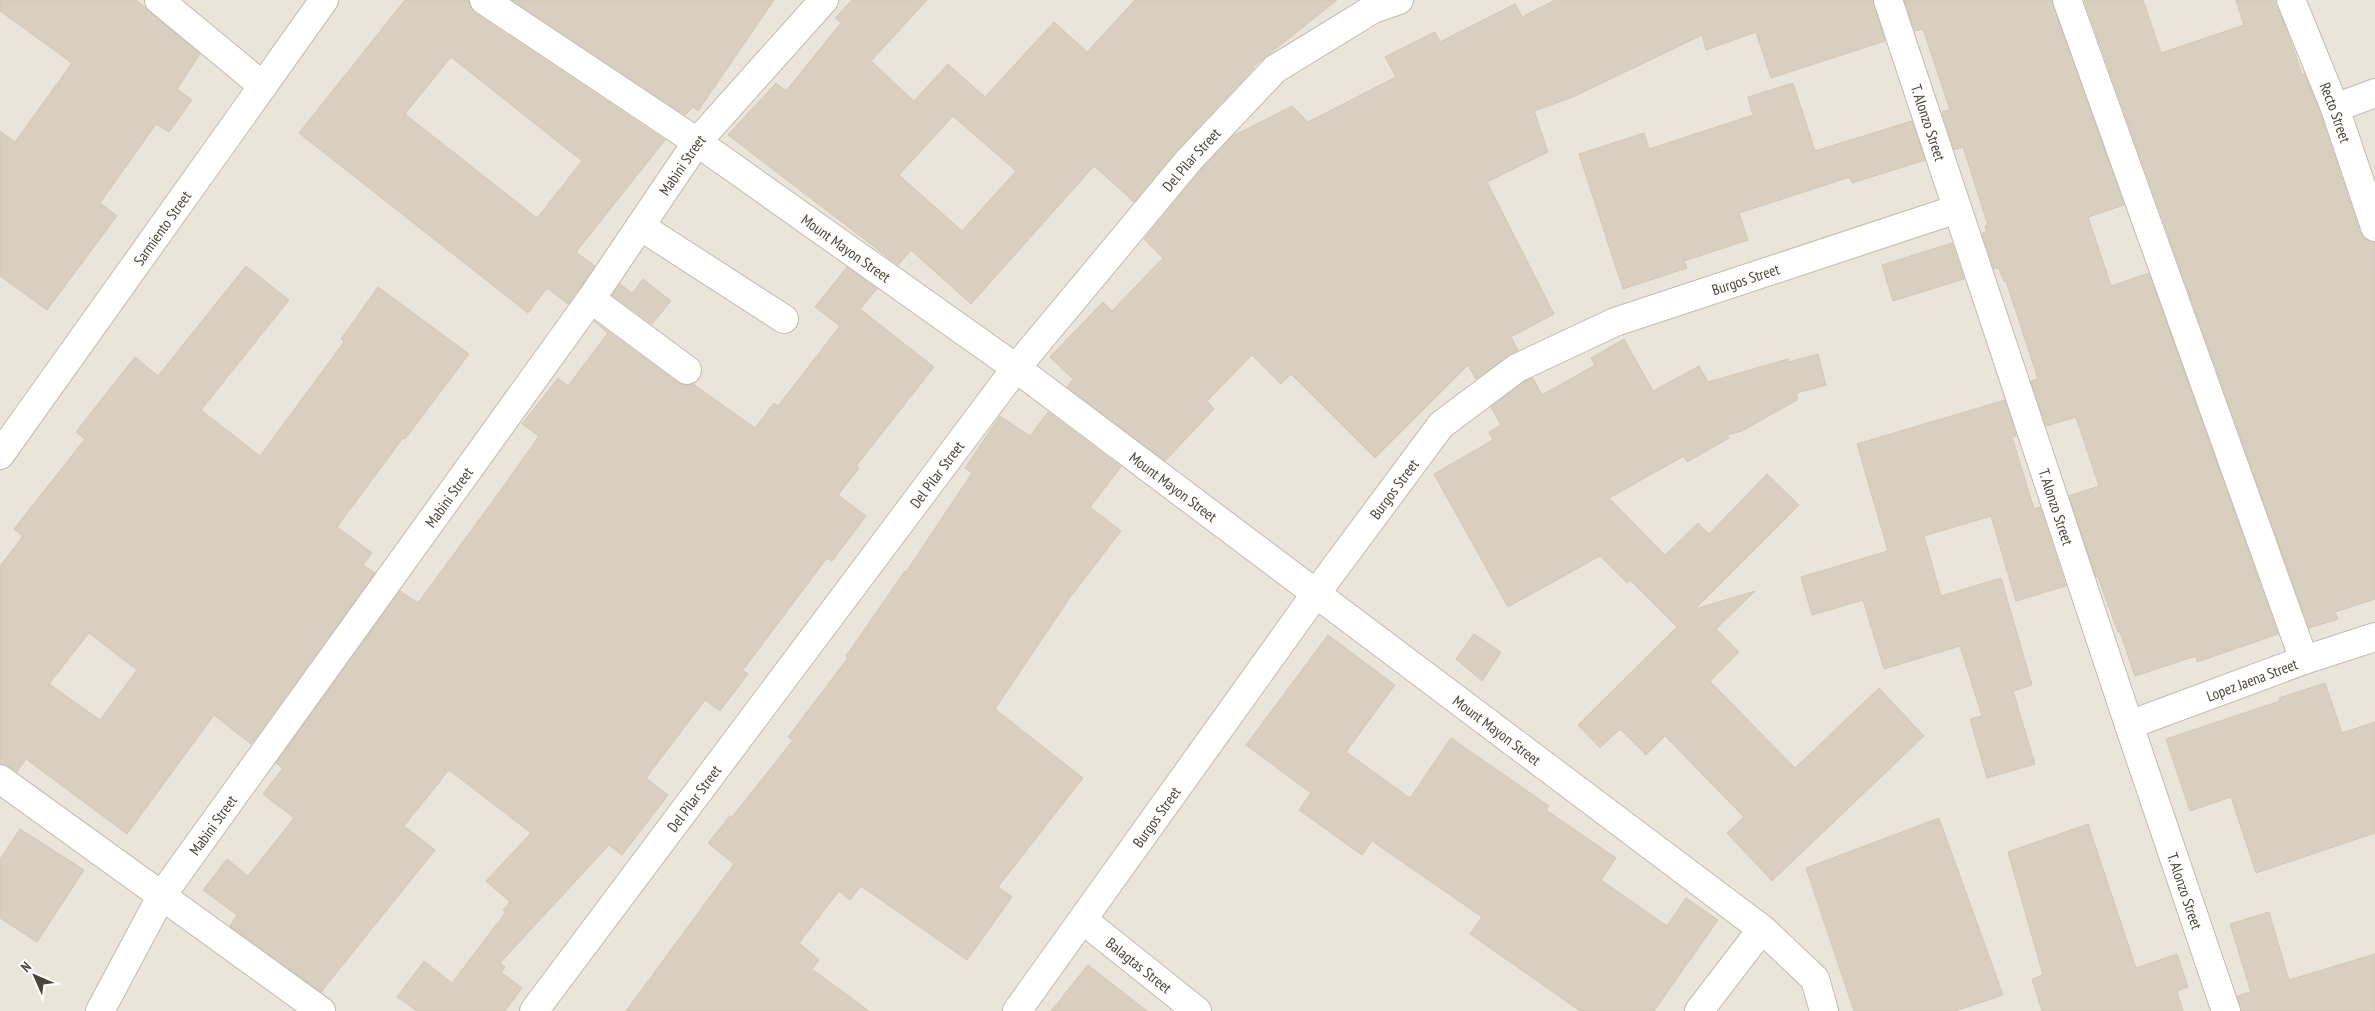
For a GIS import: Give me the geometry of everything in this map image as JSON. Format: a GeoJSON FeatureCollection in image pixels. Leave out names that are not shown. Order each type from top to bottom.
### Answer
{"type":"FeatureCollection","features":[{"type":"Feature","properties":{"kind":"street"},"geometry":{"type":"LineString","coordinates":[[159,0],[263,86]]}},
{"type":"Feature","properties":{"kind":"street","name":"Sarmiento Street"},"geometry":{"type":"LineString","coordinates":[[0,455],[324,0]]}},
{"type":"Feature","properties":{"kind":"street","name":"Mount Mayon Street"},"geometry":{"type":"LineString","coordinates":[[484,0],[697,142],[1016,368],[1317,592],[1762,929],[1815,979],[1824,1011]]}},
{"type":"Feature","properties":{"kind":"street","name":"Mabini Street"},"geometry":{"type":"LineString","coordinates":[[100,1011],[162,895],[591,300],[697,142],[824,0]]}},
{"type":"Feature","properties":{"kind":"street","name":"Del Pilar Street"},"geometry":{"type":"LineString","coordinates":[[534,1011],[1016,368],[1189,160],[1275,69],[1373,9],[1399,0]]}},
{"type":"Feature","properties":{"kind":"street","name":"T. Alonzo Street"},"geometry":{"type":"LineString","coordinates":[[1888,0],[2226,1011]]}},
{"type":"Feature","properties":{"kind":"street"},"geometry":{"type":"LineString","coordinates":[[2067,0],[2304,660]]}},
{"type":"Feature","properties":{"kind":"street","name":"Recto Street"},"geometry":{"type":"LineString","coordinates":[[2291,0],[2335,108],[2375,227]]}},
{"type":"Feature","properties":{"kind":"street"},"geometry":{"type":"LineString","coordinates":[[2335,108],[2375,93]]}},
{"type":"Feature","properties":{"kind":"street","name":"Burgos Street"},"geometry":{"type":"LineString","coordinates":[[1017,1011],[1317,592],[1441,425],[1517,368],[1614,322],[1957,210]]}},
{"type":"Feature","properties":{"kind":"street"},"geometry":{"type":"LineString","coordinates":[[640,226],[784,319]]}},
{"type":"Feature","properties":{"kind":"street"},"geometry":{"type":"LineString","coordinates":[[591,300],[687,370]]}},
{"type":"Feature","properties":{"kind":"street","name":"Lopez Jaena Street"},"geometry":{"type":"LineString","coordinates":[[2129,724],[2304,660],[2375,637]]}},
{"type":"Feature","properties":{"kind":"street"},"geometry":{"type":"LineString","coordinates":[[0,779],[321,1011]]}},
{"type":"Feature","properties":{"kind":"street","name":"Balagtas Street"},"geometry":{"type":"LineString","coordinates":[[1083,920],[1197,1011]]}},
{"type":"Feature","properties":{"kind":"street"},"geometry":{"type":"LineString","coordinates":[[1699,1011],[1762,929]]}},
{"type":"Feature","properties":{"kind":"shaded area"},"geometry":{"type":"Polygon","coordinates":[[[0,0],[2375,0],[2375,1011],[0,1011],[0,0]]]}},
{"type":"Feature","properties":{"kind":"building"},"geometry":{"type":"Polygon","coordinates":[[[0,0],[136,0],[200,54],[177,89],[192,100],[169,132],[156,124],[100,203],[117,216],[47,310],[0,276],[0,131],[15,142],[72,63],[0,11],[0,0]]]}},
{"type":"Feature","properties":{"kind":"building"},"geometry":{"type":"Polygon","coordinates":[[[405,0],[469,0],[470,7],[475,13],[665,140],[576,252],[595,266],[568,304],[547,288],[528,313],[299,133],[405,0]],[[451,57],[405,114],[537,218],[582,161],[451,57]]]}},
{"type":"Feature","properties":{"kind":"building"},"geometry":{"type":"Polygon","coordinates":[[[512,0],[774,0],[698,111],[693,107],[685,115],[512,0]]]}},
{"type":"Feature","properties":{"kind":"building"},"geometry":{"type":"Polygon","coordinates":[[[852,0],[927,0],[871,61],[914,101],[948,64],[985,97],[1054,22],[1087,52],[1135,0],[1337,0],[1253,67],[1177,150],[1134,202],[1094,166],[971,304],[911,250],[898,265],[728,135],[776,83],[786,91],[841,23],[835,18],[852,0]],[[953,116],[899,175],[962,231],[1016,171],[953,116]]]}},
{"type":"Feature","properties":{"kind":"building"},"geometry":{"type":"Polygon","coordinates":[[[1555,0],[1873,0],[1885,41],[1771,78],[1756,32],[1706,50],[1702,35],[1573,97],[1534,111],[1548,152],[1487,182],[1554,314],[1511,337],[1518,350],[1476,379],[1468,365],[1375,458],[1291,374],[1281,384],[1252,355],[1207,401],[1214,409],[1165,461],[1067,387],[1073,379],[1050,357],[1103,302],[1112,311],[1163,258],[1144,239],[1201,170],[1233,136],[1292,106],[1308,122],[1396,77],[1385,57],[1435,32],[1440,42],[1515,4],[1522,17],[1555,0]]]}},
{"type":"Feature","properties":{"kind":"building"},"geometry":{"type":"Polygon","coordinates":[[[1904,0],[2052,0],[2124,205],[2088,217],[2111,286],[2149,273],[2278,634],[2197,662],[2196,656],[2135,676],[2120,632],[2118,632],[2098,577],[2096,577],[2069,496],[2099,486],[2076,417],[2046,426],[2031,381],[2038,379],[2006,281],[2004,282],[1999,268],[1994,269],[1982,233],[1987,232],[1985,226],[1988,225],[1963,147],[1954,150],[1942,112],[1950,110],[1923,29],[1915,31],[1904,0]]]}},
{"type":"Feature","properties":{"kind":"building"},"geometry":{"type":"Polygon","coordinates":[[[2084,0],[2143,0],[2161,53],[2244,25],[2236,0],[2276,0],[2302,74],[2304,74],[2320,113],[2360,232],[2365,239],[2375,242],[2375,599],[2335,612],[2338,619],[2309,628],[2084,0]]]}},
{"type":"Feature","properties":{"kind":"building"},"geometry":{"type":"Polygon","coordinates":[[[1793,83],[1815,151],[1912,121],[1925,160],[1852,183],[1850,177],[1739,213],[1748,240],[1684,261],[1687,268],[1623,289],[1579,154],[1644,133],[1649,149],[1753,115],[1748,97],[1793,83]]]}},
{"type":"Feature","properties":{"kind":"building"},"geometry":{"type":"Polygon","coordinates":[[[1952,243],[1964,279],[1893,301],[1882,265],[1952,243]]]}},
{"type":"Feature","properties":{"kind":"building"},"geometry":{"type":"Polygon","coordinates":[[[246,266],[289,300],[201,410],[260,456],[344,342],[341,339],[378,287],[469,354],[405,439],[403,438],[337,527],[372,553],[363,565],[375,573],[251,744],[214,715],[127,834],[26,759],[17,772],[9,766],[0,764],[0,566],[23,536],[14,529],[85,439],[76,432],[135,357],[158,376],[246,266]],[[89,633],[49,684],[100,720],[137,670],[89,633]]]}},
{"type":"Feature","properties":{"kind":"building"},"geometry":{"type":"Polygon","coordinates":[[[847,267],[877,289],[860,309],[934,367],[856,466],[859,468],[838,495],[866,516],[832,561],[827,558],[743,670],[748,674],[720,711],[705,700],[646,778],[668,795],[622,855],[609,845],[500,963],[505,967],[501,972],[522,988],[505,1011],[417,1011],[397,997],[424,961],[452,983],[506,912],[503,910],[510,902],[486,881],[531,833],[449,770],[404,826],[435,850],[321,992],[230,926],[237,915],[203,890],[227,859],[248,876],[294,818],[263,794],[283,768],[276,763],[400,591],[418,603],[503,487],[539,436],[522,424],[558,378],[568,386],[608,333],[594,321],[678,383],[685,385],[693,384],[755,428],[774,403],[778,406],[840,326],[815,307],[847,267]]]}},
{"type":"Feature","properties":{"kind":"building"},"geometry":{"type":"Polygon","coordinates":[[[643,279],[671,301],[652,324],[612,295],[620,284],[632,293],[643,279]]]}},
{"type":"Feature","properties":{"kind":"building"},"geometry":{"type":"Polygon","coordinates":[[[1624,339],[1653,391],[1699,366],[1708,382],[1788,359],[1789,362],[1818,354],[1826,385],[1797,393],[1797,400],[1742,431],[1727,435],[1729,438],[1687,462],[1684,456],[1609,498],[1665,555],[1698,523],[1709,534],[1767,474],[1799,505],[1695,609],[1755,591],[1716,629],[1739,652],[1710,681],[1795,768],[1879,688],[1924,736],[1772,881],[1727,833],[1744,817],[1665,736],[1646,755],[1620,729],[1600,748],[1578,725],[1677,627],[1630,580],[1627,583],[1600,556],[1508,607],[1434,474],[1493,440],[1489,432],[1501,425],[1491,407],[1525,381],[1533,378],[1542,395],[1595,365],[1591,358],[1624,339]]]}},
{"type":"Feature","properties":{"kind":"building"},"geometry":{"type":"Polygon","coordinates":[[[2005,400],[2016,436],[2012,437],[2034,509],[2040,507],[2066,586],[2016,601],[1991,516],[1924,536],[1941,596],[2001,578],[2032,685],[2013,691],[2035,764],[1987,778],[1970,719],[1982,716],[1960,646],[1884,669],[1863,600],[1812,615],[1801,577],[1888,551],[1857,444],[2005,400]]]}},
{"type":"Feature","properties":{"kind":"building"},"geometry":{"type":"Polygon","coordinates":[[[1048,412],[1121,467],[1090,507],[1121,531],[1071,596],[995,709],[1083,778],[998,887],[1012,897],[967,960],[861,886],[850,900],[839,891],[799,943],[819,960],[812,969],[869,1011],[626,1011],[734,864],[708,843],[730,816],[732,817],[793,740],[788,737],[848,658],[846,656],[906,572],[972,473],[965,468],[1000,416],[1030,436],[1048,412]]]}},
{"type":"Feature","properties":{"kind":"building"},"geometry":{"type":"Polygon","coordinates":[[[1474,634],[1501,652],[1482,681],[1456,659],[1474,634]]]}},
{"type":"Feature","properties":{"kind":"building"},"geometry":{"type":"Polygon","coordinates":[[[1328,635],[1395,685],[1346,752],[1410,798],[1451,738],[1549,806],[1546,810],[1616,858],[1601,880],[1667,926],[1686,898],[1718,920],[1654,1011],[1580,1011],[1470,934],[1482,917],[1372,841],[1362,855],[1299,810],[1311,793],[1246,745],[1328,635]]]}},
{"type":"Feature","properties":{"kind":"building"},"geometry":{"type":"Polygon","coordinates":[[[2325,683],[2342,733],[2375,722],[2375,833],[2256,873],[2231,797],[2190,811],[2166,739],[2280,701],[2279,698],[2325,683]]]}},
{"type":"Feature","properties":{"kind":"building"},"geometry":{"type":"Polygon","coordinates":[[[1939,818],[2003,995],[1955,1011],[1854,1011],[1806,868],[1939,818]]]}},
{"type":"Feature","properties":{"kind":"building"},"geometry":{"type":"Polygon","coordinates":[[[2088,824],[2136,968],[2177,954],[2188,987],[2177,991],[2183,1011],[2042,1011],[2032,979],[2043,975],[2008,852],[2088,824]]]}},
{"type":"Feature","properties":{"kind":"building"},"geometry":{"type":"Polygon","coordinates":[[[20,829],[84,870],[37,942],[0,918],[0,859],[20,829]]]}},
{"type":"Feature","properties":{"kind":"building"},"geometry":{"type":"Polygon","coordinates":[[[2269,912],[2289,980],[2375,954],[2375,1011],[2241,1011],[2237,996],[2251,992],[2230,924],[2269,912]]]}},
{"type":"Feature","properties":{"kind":"building"},"geometry":{"type":"Polygon","coordinates":[[[1088,965],[1147,1011],[1051,1011],[1088,965]]]}}]}
